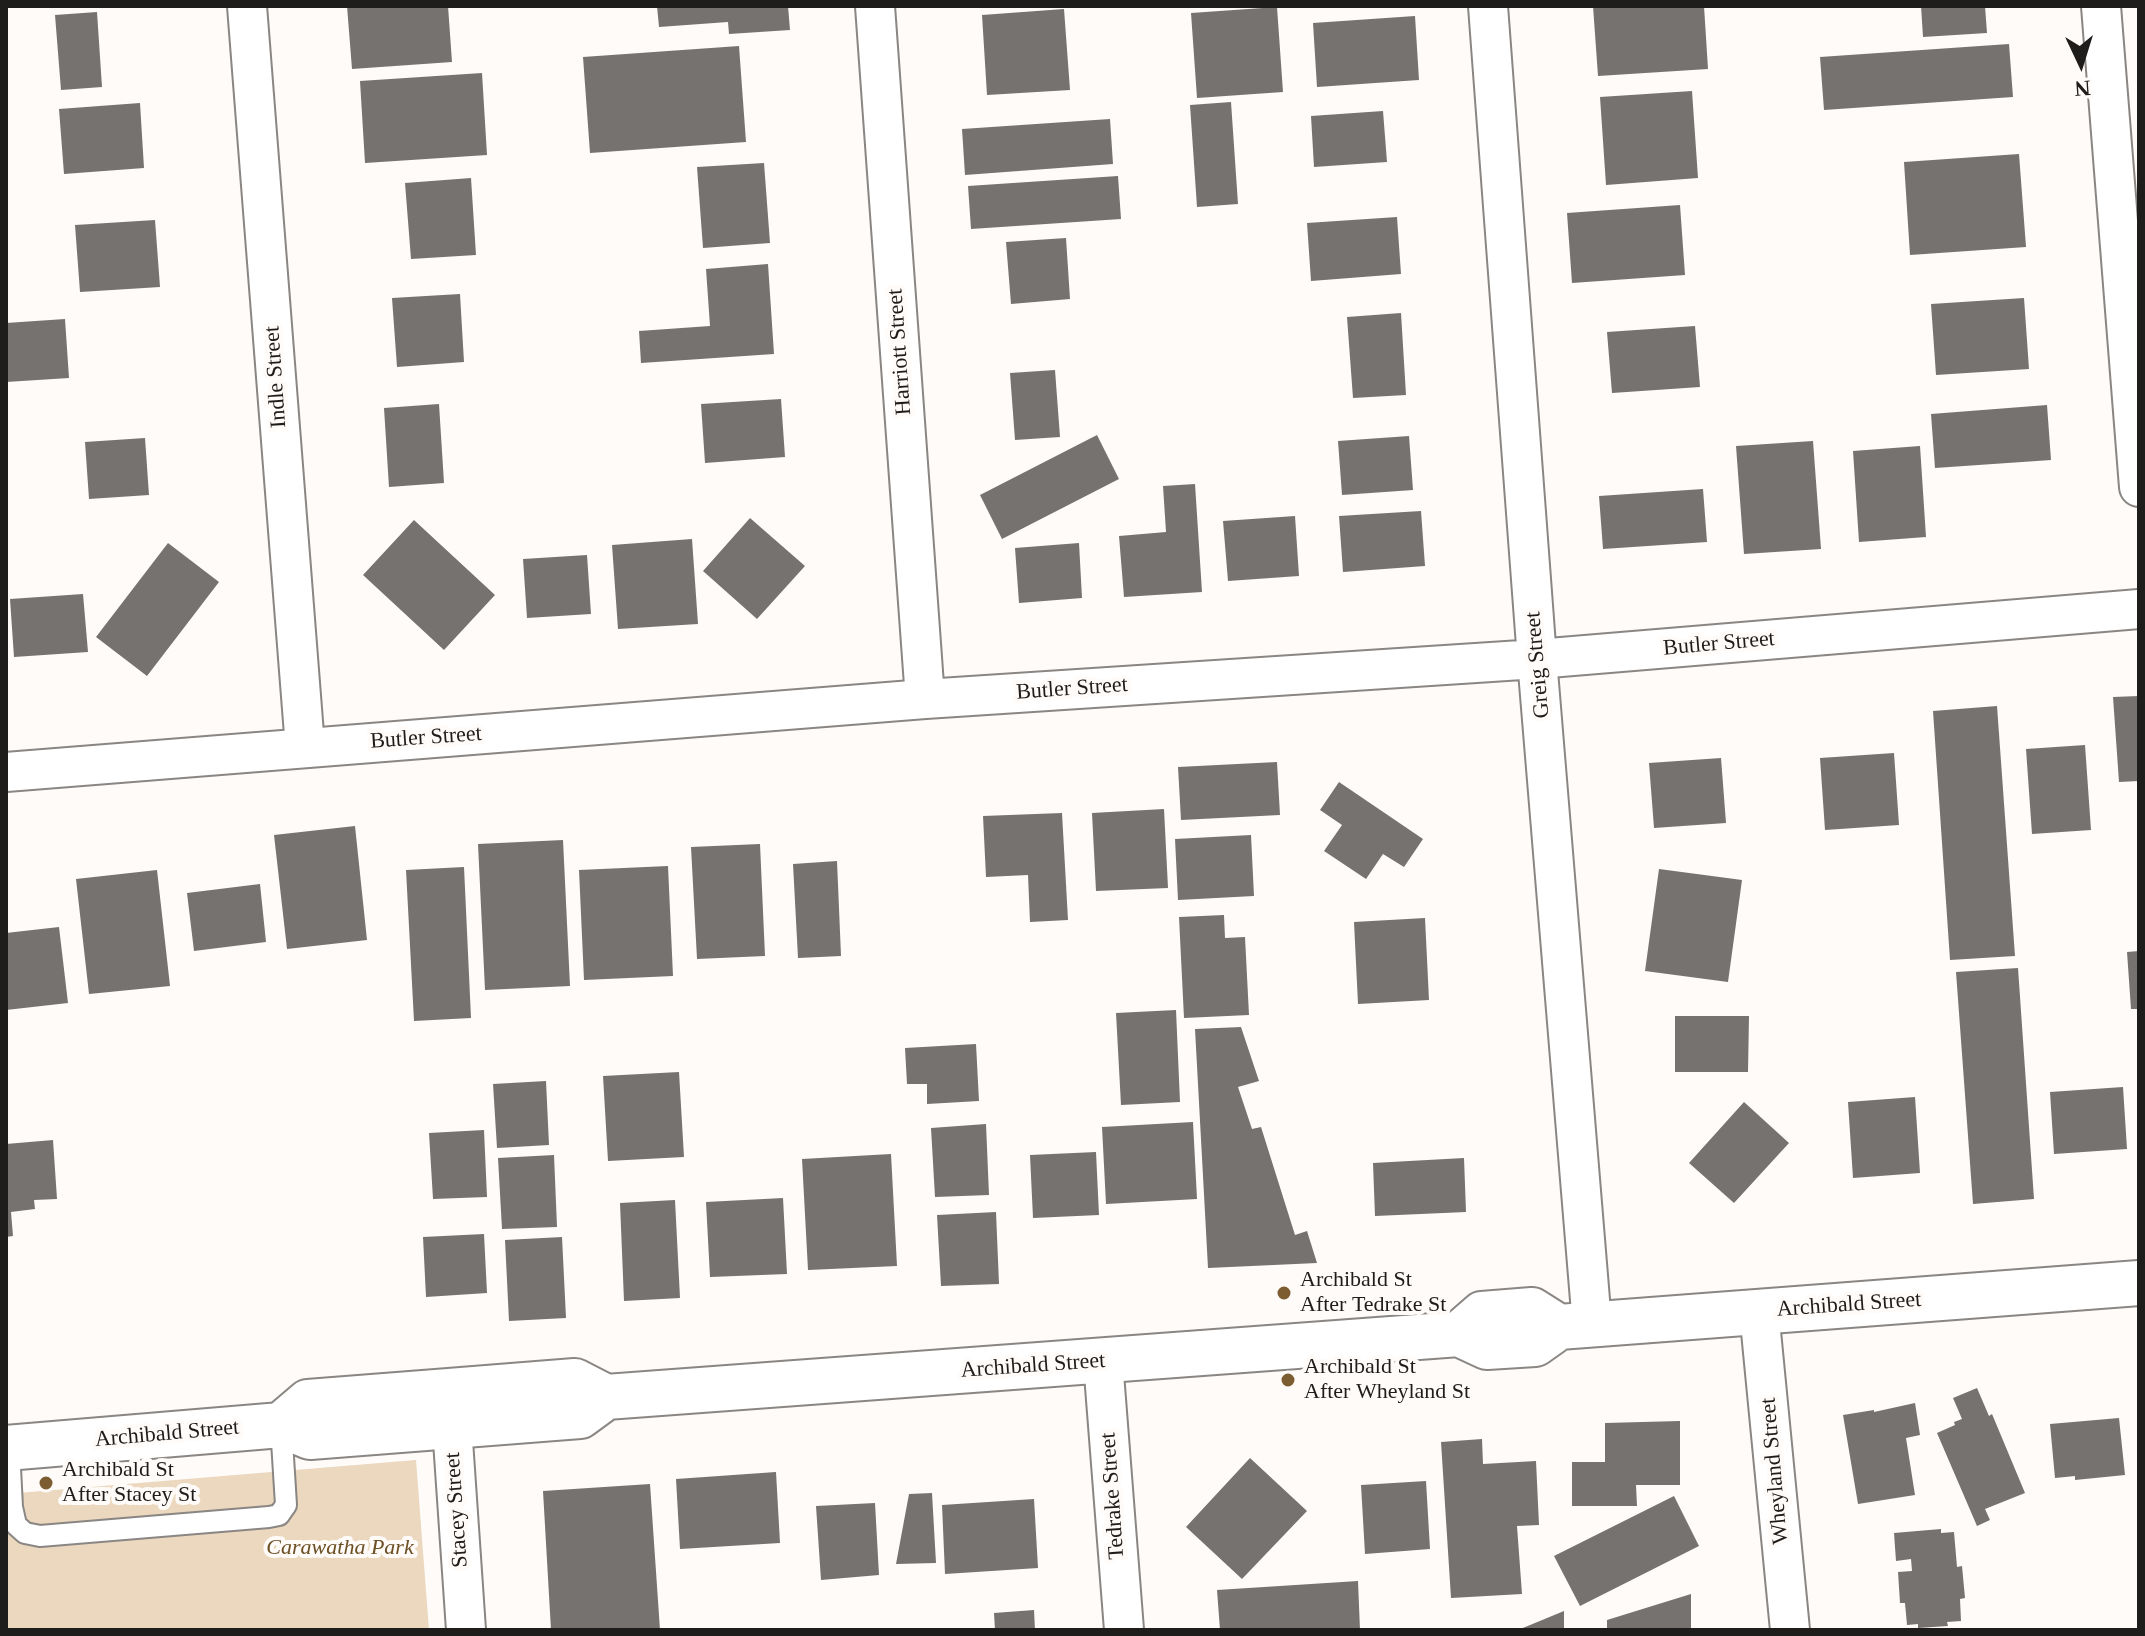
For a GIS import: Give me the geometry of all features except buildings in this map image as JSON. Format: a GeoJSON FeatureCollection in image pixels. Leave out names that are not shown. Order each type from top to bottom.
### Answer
{"type":"FeatureCollection","features":[{"type":"Feature","properties":{"kind":"street","name":"Indle Street"},"geometry":{"type":"LineString","coordinates":[[247,6],[305,747]]}},
{"type":"Feature","properties":{"kind":"street","name":"Harriott Street"},"geometry":{"type":"LineString","coordinates":[[875,6],[925,699]]}},
{"type":"Feature","properties":{"kind":"street","name":"Greig Street"},"geometry":{"type":"LineString","coordinates":[[1488,6],[1537,659],[1576,1326]]}},
{"type":"Feature","properties":{"kind":"street"},"geometry":{"type":"LineString","coordinates":[[2101,6],[2139,487]]}},
{"type":"Feature","properties":{"kind":"street","name":"Butler Street"},"geometry":{"type":"LineString","coordinates":[[6,772],[925,699],[1537,659],[2139,609]]}},
{"type":"Feature","properties":{"kind":"street","name":"Archibald Street"},"geometry":{"type":"LineString","coordinates":[[7,1448],[281,1425],[310,1437],[450,1408],[580,1416],[606,1397],[1459,1334],[1487,1347],[1535,1344],[1576,1326],[2139,1283]]}},
{"type":"Feature","properties":{"kind":"street","name":"Wheyland Street"},"geometry":{"type":"LineString","coordinates":[[1759,1311],[1790,1630]]}},
{"type":"Feature","properties":{"kind":"street","name":"Tedrake Street"},"geometry":{"type":"LineString","coordinates":[[1103,1361],[1124,1630]]}},
{"type":"Feature","properties":{"kind":"street","name":"Stacey Street"},"geometry":{"type":"LineString","coordinates":[[450,1408],[466,1630]]}},
{"type":"Feature","properties":{"kind":"lane"},"geometry":{"type":"LineString","coordinates":[[7,1448],[16,1525],[25,1533],[40,1536],[279,1515],[286,1505],[281,1425]]}},
{"type":"Feature","properties":{"kind":"green space","name":"Carawatha Park"},"geometry":{"type":"Polygon","coordinates":[[[416,1460],[429,1630],[6,1630],[6,1494],[416,1460]]]}},
{"type":"Feature","properties":{"kind":"place","name":"Archibald St After Tedrake St"},"geometry":{"type":"Point","coordinates":[1284,1293]}},
{"type":"Feature","properties":{"kind":"place","name":"Archibald St After Wheyland St"},"geometry":{"type":"Point","coordinates":[1288,1380]}},
{"type":"Feature","properties":{"kind":"place","name":"Archibald St After Stacey St"},"geometry":{"type":"Point","coordinates":[46,1483]}}]}
